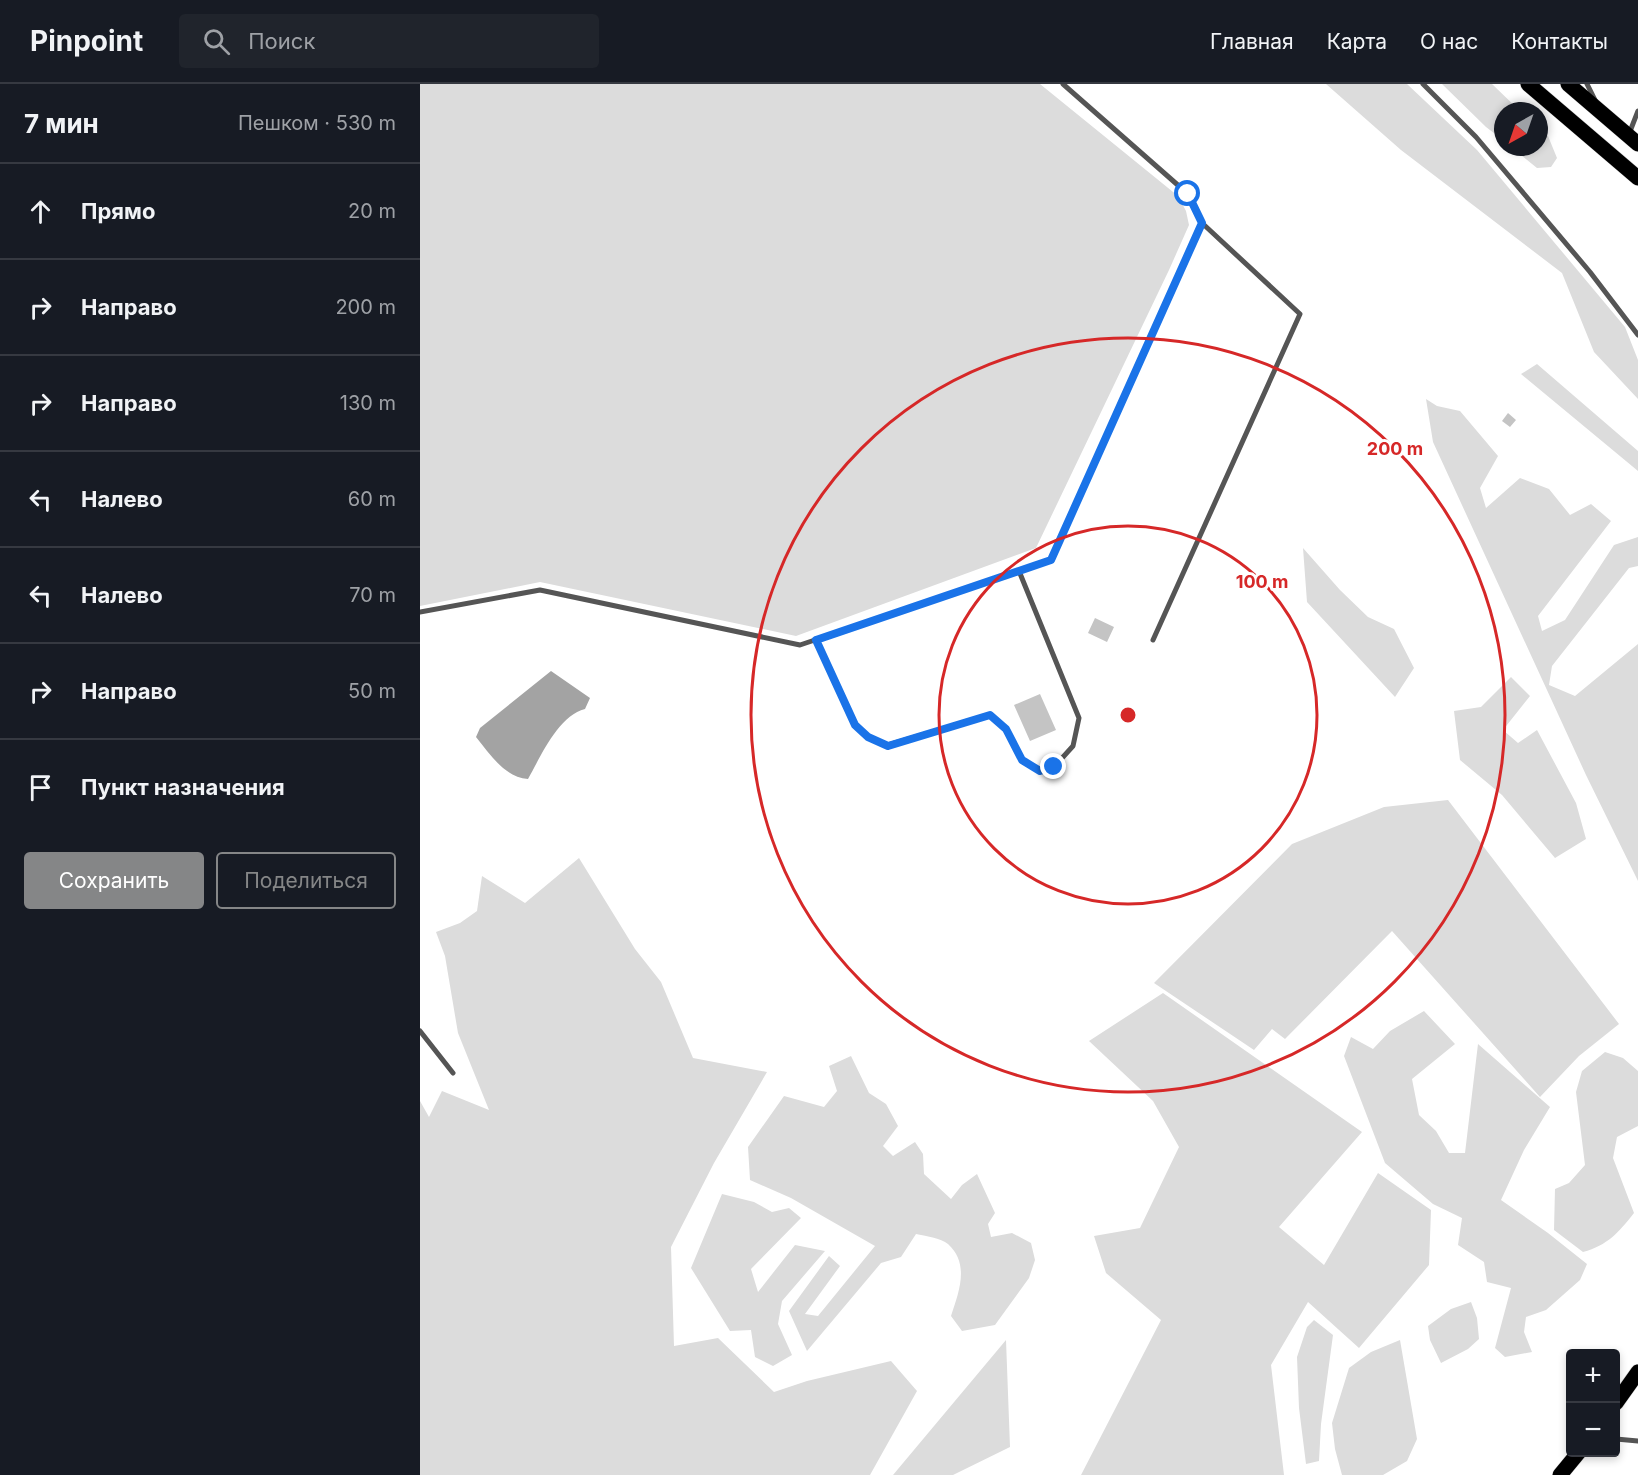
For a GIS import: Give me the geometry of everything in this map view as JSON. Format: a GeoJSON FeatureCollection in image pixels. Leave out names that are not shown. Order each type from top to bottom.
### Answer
{"type":"FeatureCollection","features":[{"type":"Feature","properties":{"kind":"main road"},"geometry":{"type":"LineString","coordinates":[[1528,84],[1638,178]]}},
{"type":"Feature","properties":{"kind":"main road"},"geometry":{"type":"LineString","coordinates":[[1569,84],[1633,140]]}},
{"type":"Feature","properties":{"kind":"main road"},"geometry":{"type":"LineString","coordinates":[[1620,1397],[1638,1372]]}},
{"type":"Feature","properties":{"kind":"main road"},"geometry":{"type":"LineString","coordinates":[[1560,1475],[1575,1457]]}},
{"type":"Feature","properties":{"kind":"lane"},"geometry":{"type":"LineString","coordinates":[[1063,84],[1188,194],[1202,223],[1300,314],[1153,640]]}},
{"type":"Feature","properties":{"kind":"lane"},"geometry":{"type":"LineString","coordinates":[[1423,84],[1476,137],[1590,272],[1638,335]]}},
{"type":"Feature","properties":{"kind":"lane"},"geometry":{"type":"LineString","coordinates":[[1587,84],[1601,112]]}},
{"type":"Feature","properties":{"kind":"lane"},"geometry":{"type":"LineString","coordinates":[[1633,140],[1638,111]]}},
{"type":"Feature","properties":{"kind":"lane"},"geometry":{"type":"LineString","coordinates":[[420,612],[540,590],[800,645],[1051,560],[1202,223]]}},
{"type":"Feature","properties":{"kind":"lane"},"geometry":{"type":"LineString","coordinates":[[816,640],[855,725],[868,737],[888,746],[990,715],[1006,729],[1022,760],[1040,771],[1054,767],[1073,746],[1080,718],[1019,571]]}},
{"type":"Feature","properties":{"kind":"lane"},"geometry":{"type":"LineString","coordinates":[[420,1031],[453,1073]]}},
{"type":"Feature","properties":{"kind":"lane"},"geometry":{"type":"LineString","coordinates":[[1620,1439],[1638,1441]]}},
{"type":"Feature","properties":{"kind":"shaded area"},"geometry":{"type":"Polygon","coordinates":[[[420,84],[1040,84],[1178,196],[1186,211],[1189,225],[1036,548],[796,636],[540,582],[420,606],[420,84]]]}},
{"type":"Feature","properties":{"kind":"shaded area"},"geometry":{"type":"Polygon","coordinates":[[[1326,84],[1407,84],[1477,150],[1625,327],[1638,360],[1638,399],[1594,352],[1562,273],[1401,150],[1326,84]]]}},
{"type":"Feature","properties":{"kind":"shaded area"},"geometry":{"type":"Polygon","coordinates":[[[1442,84],[1492,84],[1511,102],[1494,102],[1494,133],[1442,84]]]}},
{"type":"Feature","properties":{"kind":"shaded area"},"geometry":{"type":"Polygon","coordinates":[[[1548,136],[1557,158],[1551,167],[1537,168],[1522,156],[1548,156],[1548,136]]]}},
{"type":"Feature","properties":{"kind":"shaded area"},"geometry":{"type":"Polygon","coordinates":[[[1537,364],[1638,451],[1638,471],[1521,374],[1537,364]]]}},
{"type":"Feature","properties":{"kind":"shaded area"},"geometry":{"type":"Polygon","coordinates":[[[1426,399],[1437,406],[1460,411],[1498,456],[1480,488],[1486,508],[1520,478],[1549,489],[1570,515],[1591,504],[1611,521],[1538,616],[1542,631],[1565,620],[1614,545],[1638,537],[1638,566],[1629,568],[1552,666],[1549,685],[1575,696],[1638,644],[1638,881],[1586,775],[1433,442],[1426,399]]]}},
{"type":"Feature","properties":{"kind":"shaded area"},"geometry":{"type":"Polygon","coordinates":[[[1303,548],[1340,590],[1368,617],[1394,629],[1414,668],[1395,697],[1307,602],[1303,548]]]}},
{"type":"Feature","properties":{"kind":"shaded area"},"geometry":{"type":"Polygon","coordinates":[[[551,671],[590,698],[585,709],[575,713],[551,738],[528,779],[519,777],[498,764],[476,737],[480,728],[551,671]]]}},
{"type":"Feature","properties":{"kind":"shaded area"},"geometry":{"type":"Polygon","coordinates":[[[1511,677],[1530,696],[1503,730],[1518,743],[1537,730],[1576,803],[1586,839],[1555,858],[1502,795],[1460,760],[1454,711],[1481,707],[1511,677]]]}},
{"type":"Feature","properties":{"kind":"shaded area"},"geometry":{"type":"Polygon","coordinates":[[[1448,800],[1619,1024],[1579,1056],[1540,1097],[1392,931],[1285,1039],[1272,1029],[1254,1050],[1154,983],[1292,844],[1384,807],[1448,800]]]}},
{"type":"Feature","properties":{"kind":"shaded area"},"geometry":{"type":"Polygon","coordinates":[[[579,858],[635,949],[661,982],[693,1058],[767,1072],[714,1163],[671,1247],[674,1346],[718,1338],[774,1392],[807,1381],[891,1361],[917,1391],[870,1475],[420,1475],[420,1101],[429,1117],[442,1091],[489,1110],[458,1033],[445,956],[436,932],[460,923],[477,911],[482,876],[525,903],[579,858]]]}},
{"type":"Feature","properties":{"kind":"shaded area"},"geometry":{"type":"Polygon","coordinates":[[[1163,993],[1362,1132],[1279,1227],[1324,1265],[1378,1173],[1431,1210],[1429,1265],[1359,1348],[1308,1302],[1271,1365],[1284,1475],[1081,1475],[1161,1320],[1106,1273],[1094,1236],[1140,1228],[1179,1147],[1153,1101],[1089,1041],[1163,993]]]}},
{"type":"Feature","properties":{"kind":"shaded area"},"geometry":{"type":"Polygon","coordinates":[[[1424,1011],[1455,1044],[1412,1079],[1419,1115],[1436,1131],[1449,1153],[1465,1153],[1478,1044],[1550,1107],[1524,1150],[1501,1200],[1587,1264],[1580,1280],[1546,1310],[1526,1317],[1524,1332],[1532,1352],[1505,1357],[1495,1348],[1511,1288],[1487,1282],[1484,1262],[1458,1245],[1462,1218],[1433,1204],[1385,1163],[1344,1056],[1351,1037],[1373,1049],[1390,1031],[1424,1011]]]}},
{"type":"Feature","properties":{"kind":"shaded area"},"geometry":{"type":"Polygon","coordinates":[[[1605,1052],[1623,1058],[1638,1071],[1638,1126],[1617,1137],[1613,1158],[1634,1213],[1612,1237],[1599,1246],[1583,1252],[1554,1230],[1555,1189],[1569,1183],[1585,1165],[1576,1092],[1582,1071],[1605,1052]]]}},
{"type":"Feature","properties":{"kind":"shaded area"},"geometry":{"type":"Polygon","coordinates":[[[851,1056],[869,1093],[886,1104],[898,1126],[883,1146],[893,1156],[915,1142],[923,1154],[924,1174],[951,1199],[962,1185],[977,1174],[995,1213],[988,1224],[991,1237],[1012,1233],[1031,1243],[1035,1260],[1029,1278],[995,1325],[962,1331],[951,1316],[961,1278],[959,1260],[945,1242],[916,1234],[901,1257],[881,1263],[807,1351],[789,1311],[829,1256],[840,1266],[805,1314],[818,1316],[875,1246],[791,1198],[750,1180],[748,1147],[784,1096],[824,1107],[837,1091],[829,1066],[851,1056]]]}},
{"type":"Feature","properties":{"kind":"shaded area"},"geometry":{"type":"Polygon","coordinates":[[[722,1194],[754,1202],[772,1212],[789,1208],[801,1218],[751,1269],[758,1292],[795,1245],[825,1251],[782,1301],[778,1324],[792,1355],[773,1366],[755,1357],[751,1330],[730,1331],[691,1268],[722,1194]]]}},
{"type":"Feature","properties":{"kind":"shaded area"},"geometry":{"type":"Polygon","coordinates":[[[1471,1302],[1477,1318],[1479,1339],[1468,1349],[1441,1363],[1430,1340],[1428,1326],[1451,1309],[1471,1302]]]}},
{"type":"Feature","properties":{"kind":"shaded area"},"geometry":{"type":"Polygon","coordinates":[[[1314,1320],[1333,1335],[1321,1424],[1319,1461],[1306,1464],[1299,1408],[1297,1357],[1307,1327],[1314,1320]]]}},
{"type":"Feature","properties":{"kind":"shaded area"},"geometry":{"type":"Polygon","coordinates":[[[1006,1340],[1010,1447],[953,1475],[893,1475],[1006,1340]]]}},
{"type":"Feature","properties":{"kind":"shaded area"},"geometry":{"type":"Polygon","coordinates":[[[1400,1340],[1417,1439],[1407,1461],[1383,1475],[1342,1475],[1335,1449],[1332,1423],[1349,1368],[1371,1352],[1400,1340]]]}},
{"type":"Feature","properties":{"kind":"building"},"geometry":{"type":"Polygon","coordinates":[[[1508,413],[1516,420],[1510,427],[1502,421],[1508,413]]]}},
{"type":"Feature","properties":{"kind":"building"},"geometry":{"type":"Polygon","coordinates":[[[1095,618],[1114,627],[1107,642],[1088,633],[1095,618]]]}},
{"type":"Feature","properties":{"kind":"building"},"geometry":{"type":"Polygon","coordinates":[[[1040,694],[1056,730],[1030,741],[1014,705],[1040,694]]]}},
{"type":"Feature","properties":{"kind":"route"},"geometry":{"type":"LineString","coordinates":[[1054,767],[1040,771],[1022,760],[1006,729],[990,715],[888,746],[868,737],[855,725],[816,640],[1051,560],[1202,223],[1188,194]]}}]}
